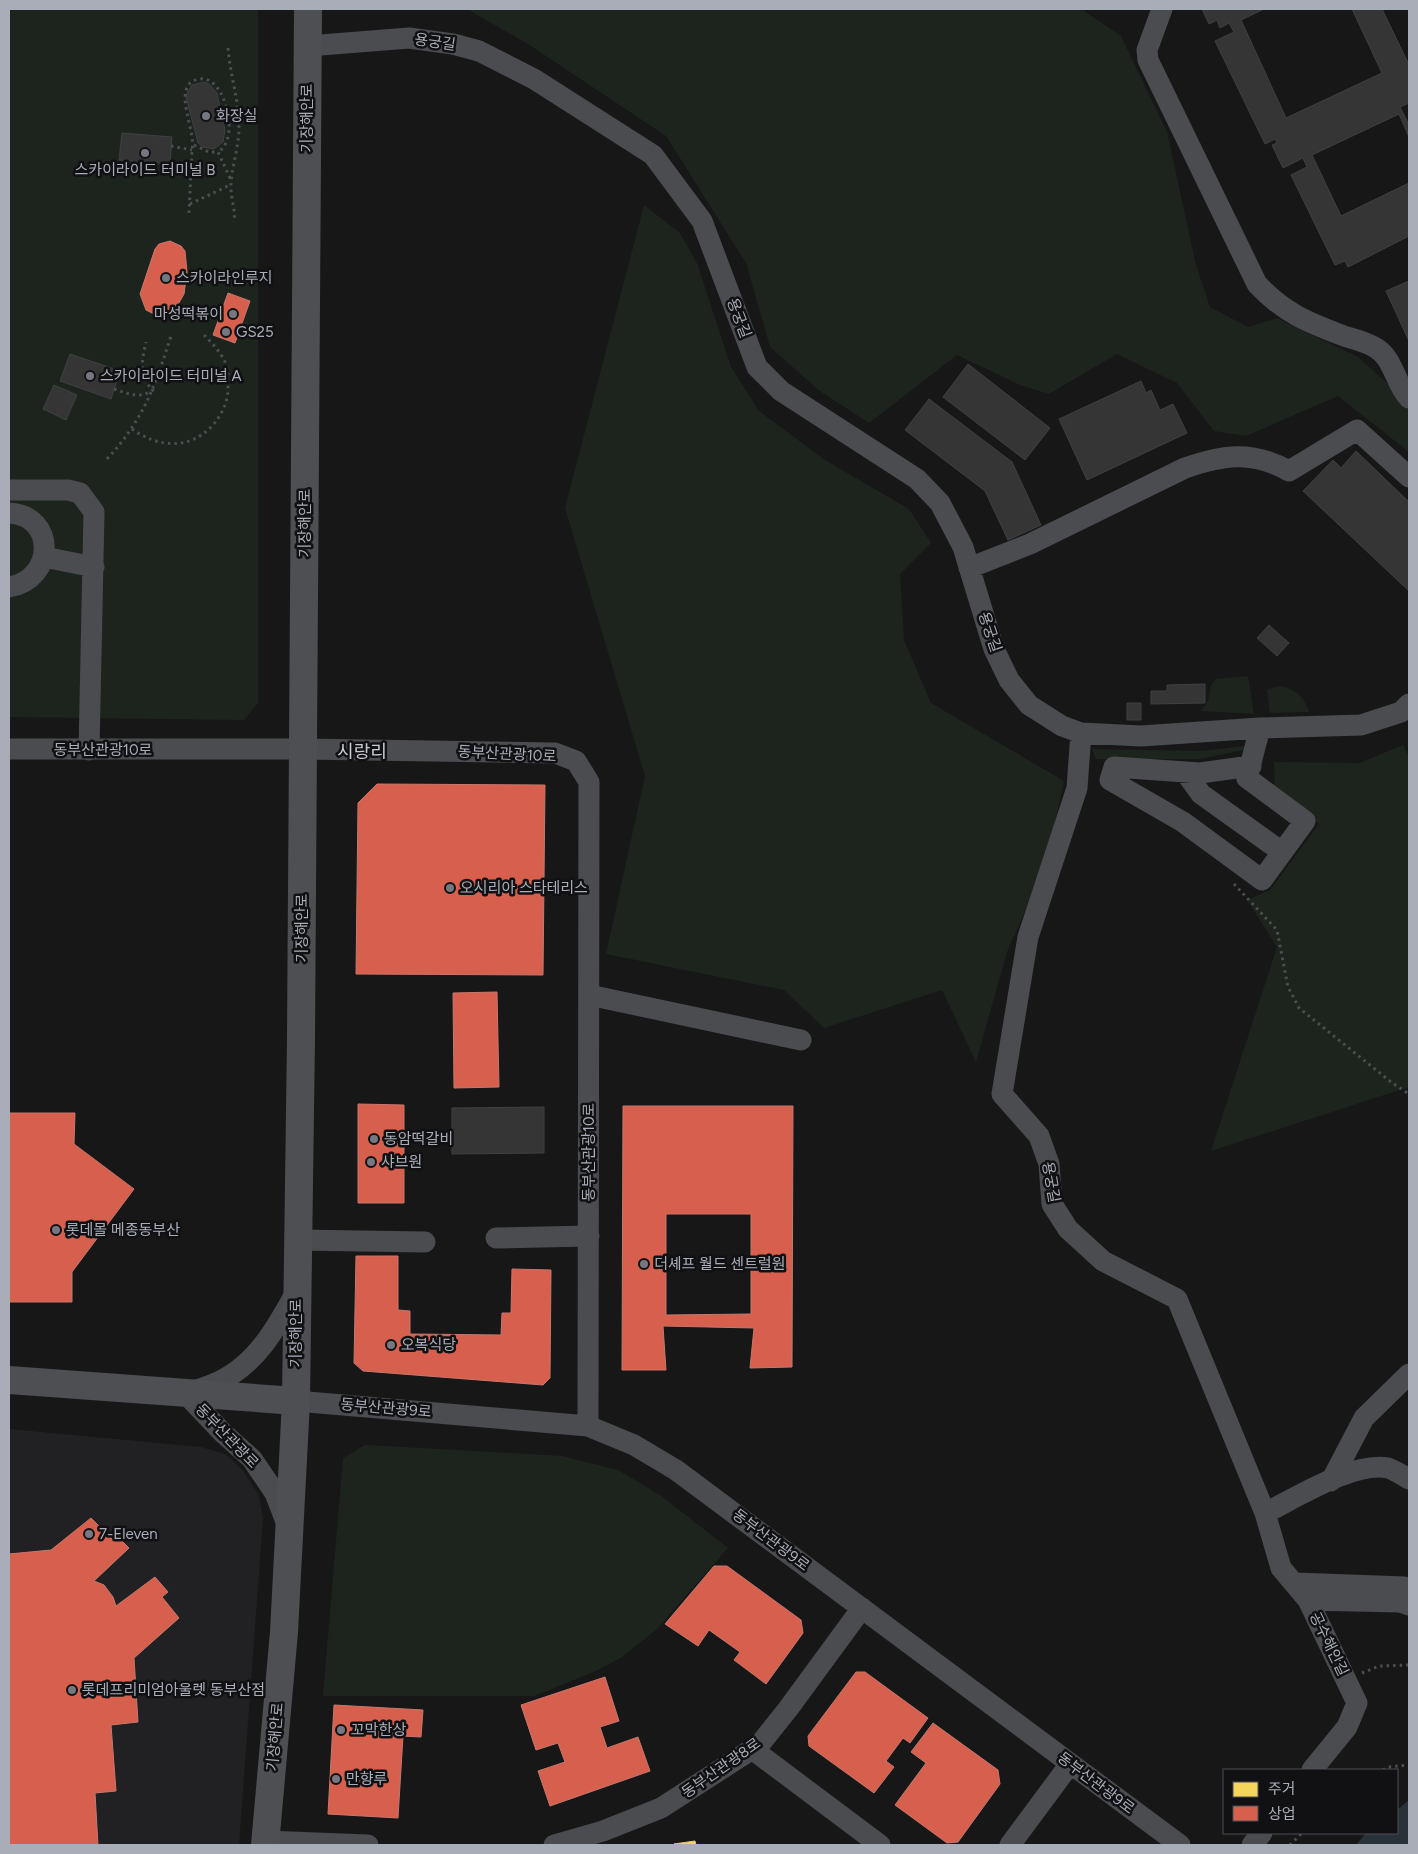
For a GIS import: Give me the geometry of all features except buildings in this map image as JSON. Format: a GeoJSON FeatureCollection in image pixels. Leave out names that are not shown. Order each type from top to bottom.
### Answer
{"type":"FeatureCollection","features":[{"type":"Feature","properties":{"kind":"main road","name":"기장해안로"},"geometry":{"type":"LineString","coordinates":[[265,1843],[291,1534],[296,1401],[308,9]]}},
{"type":"Feature","properties":{"kind":"main road","name":"동부산관광로"},"geometry":{"type":"LineString","coordinates":[[9,1380],[296,1401]]}},
{"type":"Feature","properties":{"kind":"street"},"geometry":{"type":"LineString","coordinates":[[1162,9],[1147,50],[1148,60],[1257,284],[1282,308],[1305,322],[1375,347],[1391,365],[1398,383],[1409,398]]}},
{"type":"Feature","properties":{"kind":"street","name":"용궁길"},"geometry":{"type":"LineString","coordinates":[[308,46],[409,38],[453,44],[479,51],[534,79],[653,155],[702,221],[757,367],[781,391],[917,479],[940,503],[963,547],[994,649],[1009,680],[1029,705],[1062,726],[1081,734],[1141,736],[1260,728],[1361,725],[1401,712],[1409,704]]}},
{"type":"Feature","properties":{"kind":"street"},"geometry":{"type":"LineString","coordinates":[[969,568],[1030,544],[1185,468],[1208,460],[1239,455],[1275,463],[1289,471],[1357,430],[1409,477]]}},
{"type":"Feature","properties":{"kind":"street"},"geometry":{"type":"LineString","coordinates":[[9,490],[68,490],[80,494],[94,512],[89,750]]}},
{"type":"Feature","properties":{"kind":"street"},"geometry":{"type":"LineString","coordinates":[[9,512],[23,516],[38,529],[43,538],[44,557],[41,566],[28,581],[9,587]]}},
{"type":"Feature","properties":{"kind":"street"},"geometry":{"type":"LineString","coordinates":[[44,557],[94,567]]}},
{"type":"Feature","properties":{"kind":"street"},"geometry":{"type":"LineString","coordinates":[[1251,766],[1200,772],[1114,767],[1110,780],[1183,822],[1262,880],[1305,821],[1248,778],[1251,766],[1260,728]]}},
{"type":"Feature","properties":{"kind":"street","name":"용궁길"},"geometry":{"type":"LineString","coordinates":[[1081,734],[1077,788],[1028,937],[1002,1094],[1039,1136],[1049,1164],[1052,1204],[1068,1229],[1103,1261],[1177,1299],[1265,1513]]}},
{"type":"Feature","properties":{"kind":"street","name":"동부산관광10로"},"geometry":{"type":"LineString","coordinates":[[9,749],[303,749],[555,753],[576,761],[589,782],[588,1426]]}},
{"type":"Feature","properties":{"kind":"street"},"geometry":{"type":"LineString","coordinates":[[1185,772],[1201,794],[1282,852]]}},
{"type":"Feature","properties":{"kind":"street"},"geometry":{"type":"LineString","coordinates":[[589,995],[801,1040]]}},
{"type":"Feature","properties":{"kind":"street"},"geometry":{"type":"LineString","coordinates":[[496,1238],[589,1236]]}},
{"type":"Feature","properties":{"kind":"street"},"geometry":{"type":"LineString","coordinates":[[297,1240],[425,1242]]}},
{"type":"Feature","properties":{"kind":"street","name":"동부산관광로"},"geometry":{"type":"LineString","coordinates":[[291,1534],[274,1492],[252,1459],[223,1433],[186,1394],[220,1381],[252,1359],[278,1326],[296,1292]]}},
{"type":"Feature","properties":{"kind":"street"},"geometry":{"type":"LineString","coordinates":[[1331,1481],[1364,1418],[1409,1374]]}},
{"type":"Feature","properties":{"kind":"street","name":"동부산관광9로"},"geometry":{"type":"LineString","coordinates":[[296,1401],[588,1426],[634,1445],[676,1470],[1180,1845]]}},
{"type":"Feature","properties":{"kind":"street"},"geometry":{"type":"LineString","coordinates":[[1265,1513],[1331,1481],[1365,1468],[1389,1468],[1409,1479]]}},
{"type":"Feature","properties":{"kind":"street","name":"공수해안길"},"geometry":{"type":"LineString","coordinates":[[1265,1513],[1281,1568],[1308,1600],[1357,1703],[1347,1727],[1313,1769]]}},
{"type":"Feature","properties":{"kind":"street"},"geometry":{"type":"LineString","coordinates":[[1295,1583],[1407,1596]]}},
{"type":"Feature","properties":{"kind":"street"},"geometry":{"type":"LineString","coordinates":[[1308,1600],[1400,1602],[1407,1596]]}},
{"type":"Feature","properties":{"kind":"street","name":"동부산관광8로"},"geometry":{"type":"LineString","coordinates":[[554,1845],[603,1831],[661,1808],[760,1744],[862,1608]]}},
{"type":"Feature","properties":{"kind":"street"},"geometry":{"type":"LineString","coordinates":[[752,1749],[880,1845]]}},
{"type":"Feature","properties":{"kind":"street"},"geometry":{"type":"LineString","coordinates":[[1010,1845],[1070,1764]]}},
{"type":"Feature","properties":{"kind":"street"},"geometry":{"type":"LineString","coordinates":[[1252,1845],[1261,1834]]}},
{"type":"Feature","properties":{"kind":"street"},"geometry":{"type":"LineString","coordinates":[[265,1843],[368,1845]]}},
{"type":"Feature","properties":{"kind":"path"},"geometry":{"type":"LineString","coordinates":[[228,48],[229,67],[238,105],[239,129],[230,186],[235,215],[234,222]]}},
{"type":"Feature","properties":{"kind":"path"},"geometry":{"type":"LineString","coordinates":[[189,213],[192,150],[194,145],[185,94],[186,88],[196,80],[208,79],[220,89],[230,128],[227,143],[218,152],[209,152],[194,145]]}},
{"type":"Feature","properties":{"kind":"path"},"geometry":{"type":"LineString","coordinates":[[172,146],[192,150]]}},
{"type":"Feature","properties":{"kind":"path"},"geometry":{"type":"LineString","coordinates":[[218,152],[227,176],[232,180]]}},
{"type":"Feature","properties":{"kind":"path"},"geometry":{"type":"LineString","coordinates":[[190,204],[230,186]]}},
{"type":"Feature","properties":{"kind":"path"},"geometry":{"type":"LineString","coordinates":[[132,429],[158,442],[179,444],[199,438],[214,423],[225,406],[228,374],[220,354],[202,333]]}},
{"type":"Feature","properties":{"kind":"path"},"geometry":{"type":"LineString","coordinates":[[107,459],[132,429],[153,390],[171,336]]}},
{"type":"Feature","properties":{"kind":"path"},"geometry":{"type":"LineString","coordinates":[[146,342],[141,365],[146,381],[153,390]]}},
{"type":"Feature","properties":{"kind":"path"},"geometry":{"type":"LineString","coordinates":[[114,389],[134,396],[147,394],[153,390]]}},
{"type":"Feature","properties":{"kind":"path"},"geometry":{"type":"LineString","coordinates":[[1233,883],[1277,930],[1288,987],[1299,1008],[1391,1082],[1409,1094]]}},
{"type":"Feature","properties":{"kind":"path"},"geometry":{"type":"LineString","coordinates":[[1346,1678],[1352,1672],[1364,1673],[1379,1666],[1409,1666]]}},
{"type":"Feature","properties":{"kind":"path"},"geometry":{"type":"LineString","coordinates":[[1385,1769],[1409,1765]]}},
{"type":"Feature","properties":{"kind":"path"},"geometry":{"type":"LineString","coordinates":[[1290,1845],[1301,1834]]}},
{"type":"Feature","properties":{"kind":"shaded area"},"geometry":{"type":"Polygon","coordinates":[[[9,9],[258,9],[258,703],[244,720],[9,717],[9,9]]]}},
{"type":"Feature","properties":{"kind":"shaded area"},"geometry":{"type":"Polygon","coordinates":[[[467,9],[1081,9],[1121,36],[1167,132],[1196,265],[1210,307],[1248,327],[1277,318],[1358,357],[1409,403],[1409,452],[1338,396],[1246,436],[1214,431],[1177,383],[1117,354],[1049,394],[1020,385],[957,355],[869,423],[821,392],[770,347],[746,263],[666,136],[528,44],[467,9]]]}},
{"type":"Feature","properties":{"kind":"shaded area"},"geometry":{"type":"Polygon","coordinates":[[[644,205],[680,233],[697,263],[731,367],[759,411],[825,460],[909,509],[931,543],[900,574],[904,640],[931,703],[1064,781],[1046,864],[1007,952],[976,1062],[942,990],[824,1028],[784,990],[606,954],[645,776],[565,508],[644,205]]]}},
{"type":"Feature","properties":{"kind":"shaded area"},"geometry":{"type":"Polygon","coordinates":[[[1248,676],[1254,714],[1201,711],[1208,701],[1211,685],[1216,679],[1248,676]]]}},
{"type":"Feature","properties":{"kind":"shaded area"},"geometry":{"type":"Polygon","coordinates":[[[1279,686],[1290,689],[1298,694],[1309,712],[1270,713],[1267,690],[1279,686]]]}},
{"type":"Feature","properties":{"kind":"shaded area"},"geometry":{"type":"Polygon","coordinates":[[[1403,745],[1409,757],[1409,1087],[1211,1151],[1277,947],[1247,900],[1270,890],[1319,824],[1275,788],[1274,762],[1360,763],[1403,745]]]}},
{"type":"Feature","properties":{"kind":"shaded area"},"geometry":{"type":"Polygon","coordinates":[[[1244,746],[1249,749],[1200,759],[1096,759],[1092,749],[1201,751],[1244,746]]]}},
{"type":"Feature","properties":{"kind":"shaded area"},"geometry":{"type":"Polygon","coordinates":[[[9,1429],[201,1447],[225,1454],[241,1468],[259,1495],[263,1519],[239,1845],[9,1845],[9,1429]]]}},
{"type":"Feature","properties":{"kind":"shaded area"},"geometry":{"type":"Polygon","coordinates":[[[365,1445],[562,1456],[618,1470],[660,1495],[728,1548],[657,1629],[622,1657],[594,1672],[534,1696],[323,1696],[343,1458],[365,1445]]]}},
{"type":"Feature","properties":{"kind":"shaded area"},"geometry":{"type":"Polygon","coordinates":[[[1409,1800],[1409,1845],[1356,1845],[1365,1834],[1398,1834],[1398,1809],[1409,1800]]]}},
{"type":"Feature","properties":{"kind":"place","name":"화장실"},"geometry":{"type":"Point","coordinates":[206,116]}},
{"type":"Feature","properties":{"kind":"place","name":"스카이라이드 터미널 B"},"geometry":{"type":"Point","coordinates":[145,153]}},
{"type":"Feature","properties":{"kind":"place","name":"스카이라인루지"},"geometry":{"type":"Point","coordinates":[166,278]}},
{"type":"Feature","properties":{"kind":"place","name":"마성떡볶이"},"geometry":{"type":"Point","coordinates":[233,314]}},
{"type":"Feature","properties":{"kind":"place","name":"GS25"},"geometry":{"type":"Point","coordinates":[226,332]}},
{"type":"Feature","properties":{"kind":"place","name":"스카이라이드 터미널 A"},"geometry":{"type":"Point","coordinates":[90,376]}},
{"type":"Feature","properties":{"kind":"place","name":"오시리아 스타테리스"},"geometry":{"type":"Point","coordinates":[450,888]}},
{"type":"Feature","properties":{"kind":"place","name":"동암떡갈비"},"geometry":{"type":"Point","coordinates":[374,1139]}},
{"type":"Feature","properties":{"kind":"place","name":"샤브원"},"geometry":{"type":"Point","coordinates":[371,1162]}},
{"type":"Feature","properties":{"kind":"place","name":"롯데몰 메종동부산"},"geometry":{"type":"Point","coordinates":[56,1230]}},
{"type":"Feature","properties":{"kind":"place","name":"더셰프 월드 센트럴원"},"geometry":{"type":"Point","coordinates":[644,1264]}},
{"type":"Feature","properties":{"kind":"place","name":"오복식당"},"geometry":{"type":"Point","coordinates":[391,1345]}},
{"type":"Feature","properties":{"kind":"place","name":"7-Eleven"},"geometry":{"type":"Point","coordinates":[89,1534]}},
{"type":"Feature","properties":{"kind":"place","name":"롯데프리미엄아울렛 동부산점"},"geometry":{"type":"Point","coordinates":[72,1690]}},
{"type":"Feature","properties":{"kind":"place","name":"꼬막한상"},"geometry":{"type":"Point","coordinates":[341,1730]}},
{"type":"Feature","properties":{"kind":"place","name":"만향루"},"geometry":{"type":"Point","coordinates":[336,1779]}},
{"type":"Feature","properties":{"kind":"district","name":"시랑리"},"geometry":{"type":"Point","coordinates":[362,752]}}]}
